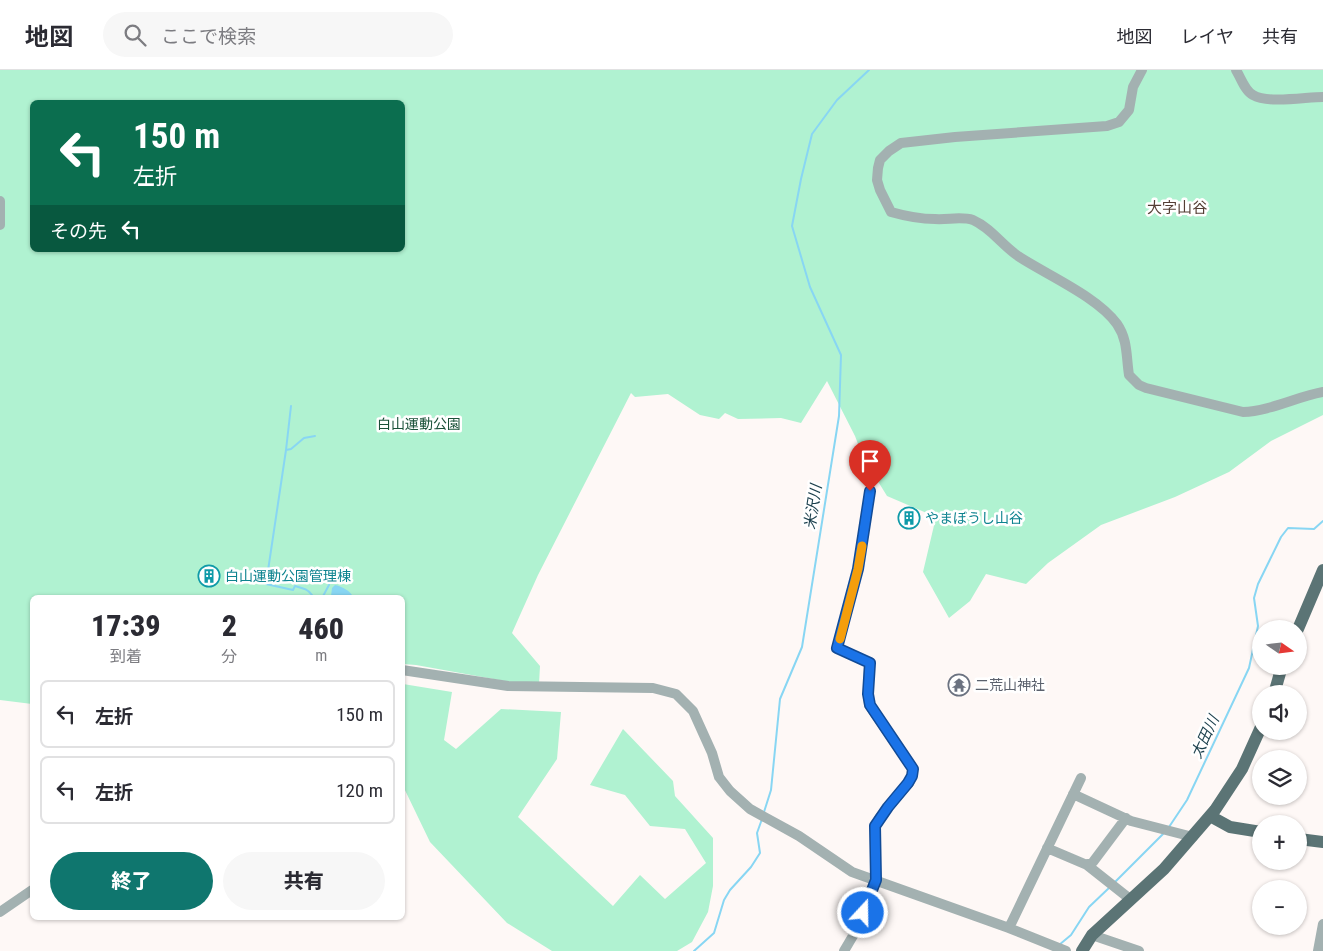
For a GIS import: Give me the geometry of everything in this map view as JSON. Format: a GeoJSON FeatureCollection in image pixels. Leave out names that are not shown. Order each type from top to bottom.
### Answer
{"type":"FeatureCollection","features":[{"type":"Feature","properties":{"kind":"main road"},"geometry":{"type":"LineString","coordinates":[[1303,620],[1318,594],[1323,570]]}},
{"type":"Feature","properties":{"kind":"main road"},"geometry":{"type":"LineString","coordinates":[[1082,951],[1092,935],[1164,869],[1210,816],[1242,769],[1255,740]]}},
{"type":"Feature","properties":{"kind":"main road"},"geometry":{"type":"LineString","coordinates":[[1210,816],[1230,827],[1252,831]]}},
{"type":"Feature","properties":{"kind":"main road"},"geometry":{"type":"LineString","coordinates":[[1307,840],[1323,842]]}},
{"type":"Feature","properties":{"kind":"street"},"geometry":{"type":"LineString","coordinates":[[1142,70],[1133,86],[1129,110],[1126,115],[1119,122],[1107,126],[955,137],[901,143],[889,150],[880,160],[878,168],[877,180],[887,206],[891,212],[907,217],[937,220],[964,218],[974,221],[988,230],[1016,254],[1105,310],[1117,324],[1126,343],[1128,375],[1139,385],[1146,388],[1243,412],[1254,412],[1307,395],[1323,392]]}},
{"type":"Feature","properties":{"kind":"street"},"geometry":{"type":"LineString","coordinates":[[1236,70],[1247,90],[1254,96],[1269,99],[1323,97]]}},
{"type":"Feature","properties":{"kind":"street"},"geometry":{"type":"LineString","coordinates":[[0,201],[0,225]]}},
{"type":"Feature","properties":{"kind":"street"},"geometry":{"type":"LineString","coordinates":[[844,951],[857,929],[876,880],[875,826],[908,783],[913,769],[870,705],[868,694],[870,663],[837,648],[858,569],[870,491]]}},
{"type":"Feature","properties":{"kind":"street"},"geometry":{"type":"LineString","coordinates":[[405,670],[508,686],[652,688],[676,694],[693,711],[712,753],[719,777],[730,791],[750,809],[799,836],[852,872],[1066,951]]}},
{"type":"Feature","properties":{"kind":"street"},"geometry":{"type":"LineString","coordinates":[[1008,928],[1080,778]]}},
{"type":"Feature","properties":{"kind":"street"},"geometry":{"type":"LineString","coordinates":[[1073,794],[1126,818],[1192,837]]}},
{"type":"Feature","properties":{"kind":"street"},"geometry":{"type":"LineString","coordinates":[[1087,865],[1093,862],[1126,818]]}},
{"type":"Feature","properties":{"kind":"street"},"geometry":{"type":"LineString","coordinates":[[1047,848],[1087,865],[1130,899]]}},
{"type":"Feature","properties":{"kind":"street"},"geometry":{"type":"LineString","coordinates":[[0,912],[30,891]]}},
{"type":"Feature","properties":{"kind":"street"},"geometry":{"type":"LineString","coordinates":[[1318,951],[1323,924]]}},
{"type":"Feature","properties":{"kind":"street"},"geometry":{"type":"LineString","coordinates":[[1092,935],[1124,949],[1139,951]]}},
{"type":"Feature","properties":{"kind":"green space","name":"白山運動公園"},"geometry":{"type":"Polygon","coordinates":[[[0,70],[1323,70],[1323,415],[1271,441],[1229,472],[1175,497],[1101,525],[1048,563],[1026,584],[986,574],[970,601],[949,618],[923,572],[936,517],[887,496],[863,457],[855,436],[827,381],[801,423],[781,418],[738,419],[725,413],[719,419],[700,415],[668,394],[635,397],[631,393],[538,575],[512,633],[540,666],[539,684],[510,682],[405,664],[405,595],[30,595],[30,704],[0,700],[0,70]]]}},
{"type":"Feature","properties":{"kind":"green space"},"geometry":{"type":"Polygon","coordinates":[[[405,684],[452,692],[444,740],[456,749],[501,709],[561,712],[557,759],[518,817],[613,906],[640,875],[665,899],[706,863],[685,829],[650,826],[625,795],[590,785],[623,729],[673,781],[675,796],[713,838],[713,886],[708,912],[692,942],[677,951],[552,951],[507,923],[430,842],[405,790],[405,684]]]}},
{"type":"Feature","properties":{"kind":"water"},"geometry":{"type":"Polygon","coordinates":[[[335,585],[340,586],[352,595],[331,595],[332,588],[335,585]]]}},
{"type":"Feature","properties":{"kind":"waterway","name":"米沢川"},"geometry":{"type":"LineString","coordinates":[[764,812],[771,790],[780,699],[802,647],[839,416],[841,355],[810,287],[792,226],[812,134],[837,100],[869,70]]}},
{"type":"Feature","properties":{"kind":"waterway"},"geometry":{"type":"LineString","coordinates":[[286,450],[291,406]]}},
{"type":"Feature","properties":{"kind":"waterway"},"geometry":{"type":"LineString","coordinates":[[312,595],[300,587],[295,586],[293,590],[266,584],[286,450],[291,449],[304,438],[315,436]]}},
{"type":"Feature","properties":{"kind":"waterway","name":"太田川"},"geometry":{"type":"LineString","coordinates":[[1169,827],[1187,800],[1249,668],[1258,626],[1254,598],[1258,584],[1281,537],[1288,528],[1314,529],[1323,521]]}},
{"type":"Feature","properties":{"kind":"waterway"},"geometry":{"type":"LineString","coordinates":[[324,595],[329,585]]}},
{"type":"Feature","properties":{"kind":"waterway","name":"米沢川"},"geometry":{"type":"LineString","coordinates":[[694,951],[714,933],[724,900],[760,853],[757,833],[762,819]]}},
{"type":"Feature","properties":{"kind":"waterway","name":"太田川"},"geometry":{"type":"LineString","coordinates":[[1115,882],[1163,834]]}},
{"type":"Feature","properties":{"kind":"waterway","name":"太田川"},"geometry":{"type":"LineString","coordinates":[[1059,945],[1071,935],[1089,907],[1110,887]]}},
{"type":"Feature","properties":{"kind":"slow traffic"},"geometry":{"type":"LineString","coordinates":[[840,639],[862,546]]}},
{"type":"Feature","properties":{"kind":"place","name":"やまぼうし山谷"},"geometry":{"type":"Point","coordinates":[909,518]}},
{"type":"Feature","properties":{"kind":"place","name":"白山運動公園管理棟"},"geometry":{"type":"Point","coordinates":[209,576]}},
{"type":"Feature","properties":{"kind":"place","name":"二荒山神社"},"geometry":{"type":"Point","coordinates":[959,685]}},
{"type":"Feature","properties":{"kind":"district","name":"大字山谷"},"geometry":{"type":"Point","coordinates":[1177,208]}},
{"type":"Feature","properties":{"kind":"route"},"geometry":{"type":"LineString","coordinates":[[863,913],[876,880],[875,826],[880,817],[908,783],[913,769],[870,705],[868,694],[870,663],[837,648],[858,569],[870,491]]}}]}
